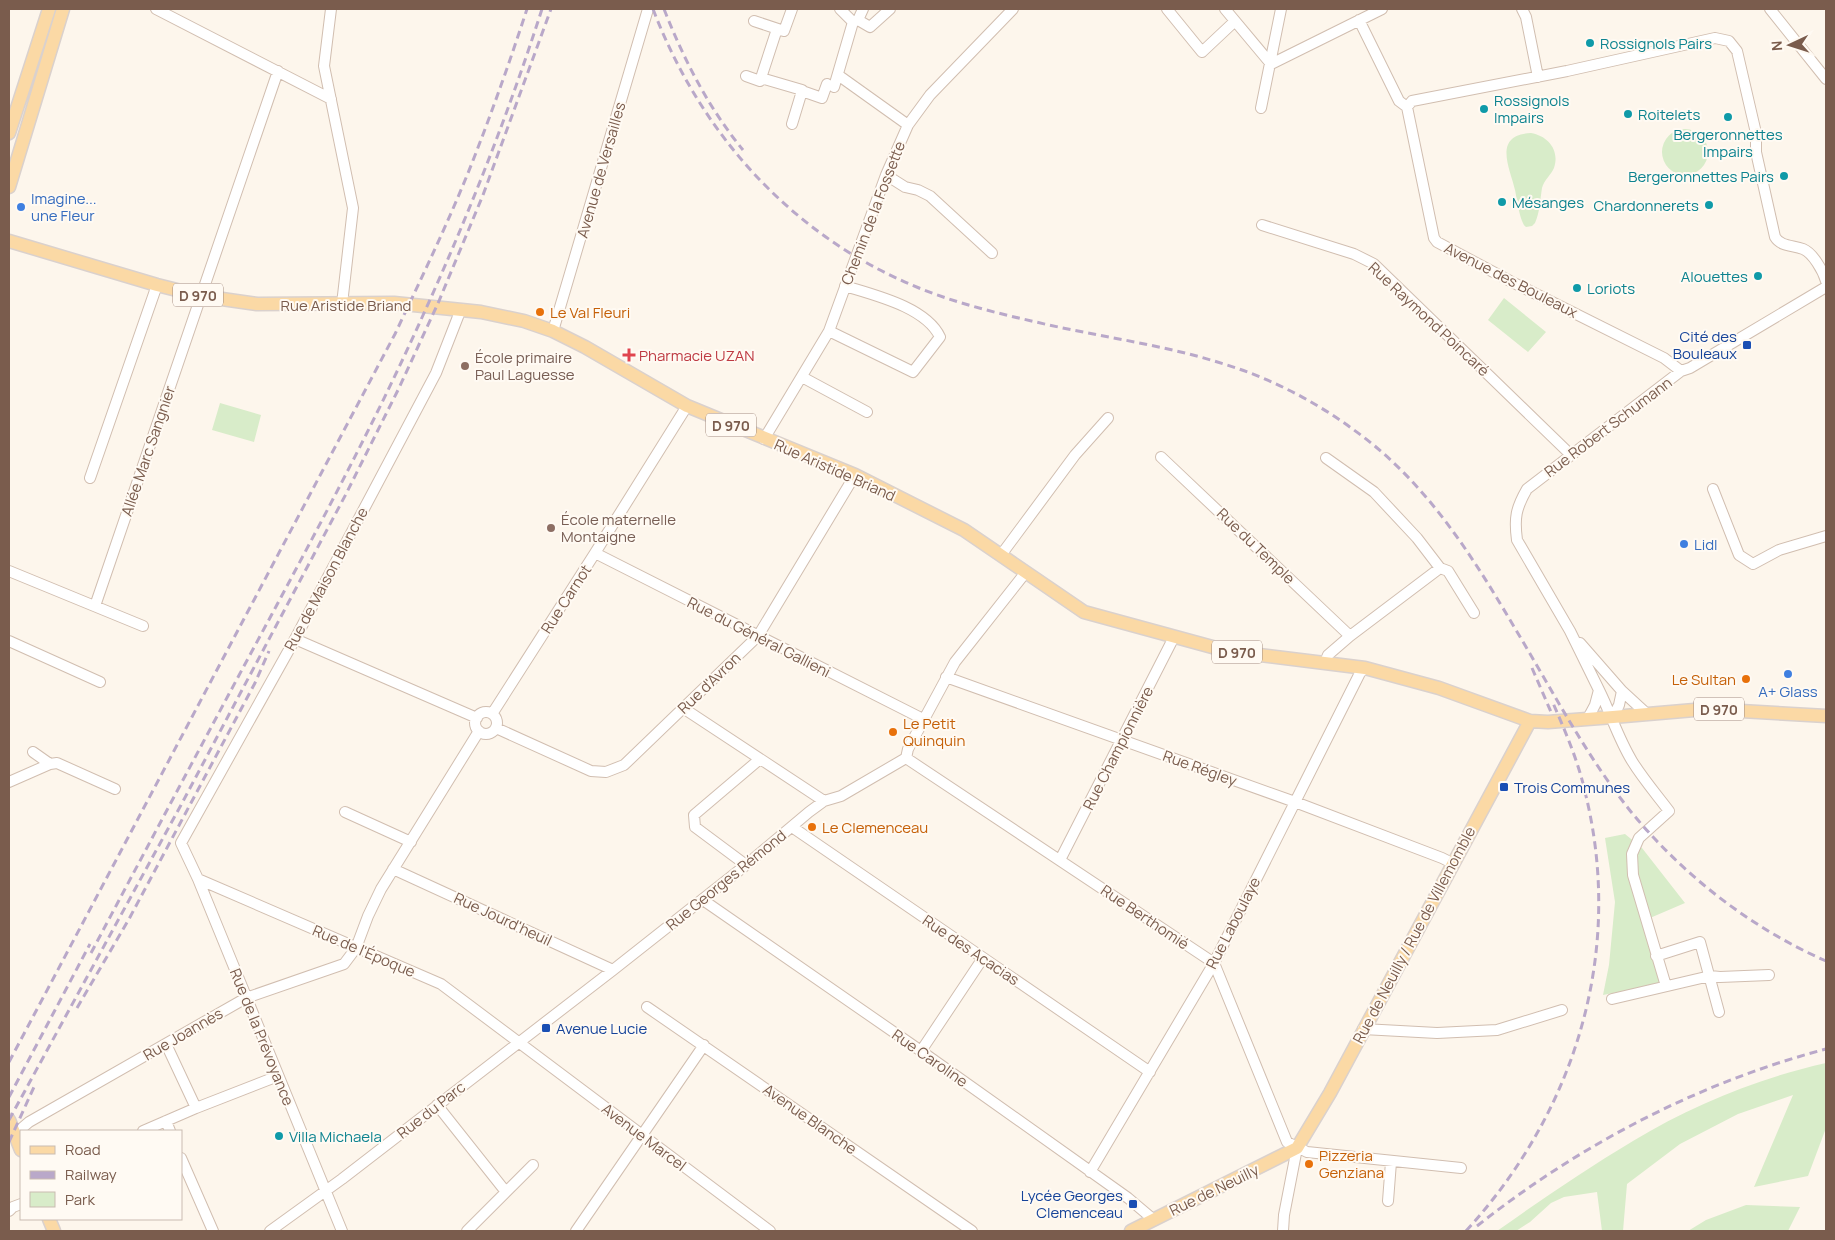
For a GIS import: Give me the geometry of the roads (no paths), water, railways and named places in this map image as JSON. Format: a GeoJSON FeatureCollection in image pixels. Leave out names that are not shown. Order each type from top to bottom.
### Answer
{"type":"FeatureCollection","features":[{"type":"Feature","properties":{"kind":"main road"},"geometry":{"type":"LineString","coordinates":[[9,134],[50,9]]}},
{"type":"Feature","properties":{"kind":"main road"},"geometry":{"type":"LineString","coordinates":[[9,188],[63,9]]}},
{"type":"Feature","properties":{"kind":"main road","name":"Rue Aristide Briand"},"geometry":{"type":"LineString","coordinates":[[10,242],[201,296],[257,304],[394,303],[461,309],[524,321],[553,331],[605,358],[687,406],[855,475],[964,530],[1084,612],[1174,637]]}},
{"type":"Feature","properties":{"kind":"main road","name":"D 970"},"geometry":{"type":"LineString","coordinates":[[1174,637],[1227,651],[1365,668],[1439,688],[1530,721],[1548,722],[1706,708],[1826,716]]}},
{"type":"Feature","properties":{"kind":"main road","name":"Rue de Neuilly / Rue de Villemomble"},"geometry":{"type":"LineString","coordinates":[[1297,1148],[1330,1093],[1530,721]]}},
{"type":"Feature","properties":{"kind":"main road"},"geometry":{"type":"LineString","coordinates":[[9,1120],[20,1147]]}},
{"type":"Feature","properties":{"kind":"main road","name":"Rue de Neuilly"},"geometry":{"type":"LineString","coordinates":[[1131,1231],[1297,1148]]}},
{"type":"Feature","properties":{"kind":"street"},"geometry":{"type":"LineString","coordinates":[[156,9],[331,99]]}},
{"type":"Feature","properties":{"kind":"street"},"geometry":{"type":"LineString","coordinates":[[330,9],[324,66],[353,208],[342,304]]}},
{"type":"Feature","properties":{"kind":"street"},"geometry":{"type":"LineString","coordinates":[[754,20],[784,31],[792,9]]}},
{"type":"Feature","properties":{"kind":"street"},"geometry":{"type":"LineString","coordinates":[[840,9],[856,21],[870,27],[890,9]]}},
{"type":"Feature","properties":{"kind":"street"},"geometry":{"type":"LineString","coordinates":[[761,78],[822,98],[838,75],[856,21],[863,9]]}},
{"type":"Feature","properties":{"kind":"street","name":"Chemin de la Fossette"},"geometry":{"type":"LineString","coordinates":[[764,439],[829,331],[886,175],[908,125],[930,95],[1013,9]]}},
{"type":"Feature","properties":{"kind":"street"},"geometry":{"type":"LineString","coordinates":[[1167,9],[1202,52],[1235,21]]}},
{"type":"Feature","properties":{"kind":"street"},"geometry":{"type":"LineString","coordinates":[[1225,9],[1270,64]]}},
{"type":"Feature","properties":{"kind":"street"},"geometry":{"type":"LineString","coordinates":[[1261,108],[1281,9]]}},
{"type":"Feature","properties":{"kind":"street"},"geometry":{"type":"LineString","coordinates":[[1270,64],[1382,9]]}},
{"type":"Feature","properties":{"kind":"street"},"geometry":{"type":"LineString","coordinates":[[1522,9],[1526,17],[1538,77]]}},
{"type":"Feature","properties":{"kind":"street"},"geometry":{"type":"LineString","coordinates":[[1770,9],[1826,79]]}},
{"type":"Feature","properties":{"kind":"street","name":"Avenue de Versailles"},"geometry":{"type":"LineString","coordinates":[[553,331],[647,11]]}},
{"type":"Feature","properties":{"kind":"street","name":"Avenue des Bouleaux"},"geometry":{"type":"LineString","coordinates":[[1359,20],[1399,101],[1407,107],[1434,238],[1437,242],[1664,358],[1681,372]]}},
{"type":"Feature","properties":{"kind":"street"},"geometry":{"type":"LineString","coordinates":[[746,76],[760,81],[777,29]]}},
{"type":"Feature","properties":{"kind":"street"},"geometry":{"type":"LineString","coordinates":[[1407,107],[1412,101],[1538,77],[1715,38],[1729,41],[1737,51],[1756,133],[1756,152],[1775,236],[1781,244],[1805,250],[1813,258],[1826,281]]}},
{"type":"Feature","properties":{"kind":"street","name":"Allée Marc Sangnier"},"geometry":{"type":"LineString","coordinates":[[95,606],[278,71]]}},
{"type":"Feature","properties":{"kind":"street"},"geometry":{"type":"LineString","coordinates":[[838,75],[908,125]]}},
{"type":"Feature","properties":{"kind":"street"},"geometry":{"type":"LineString","coordinates":[[792,124],[802,92]]}},
{"type":"Feature","properties":{"kind":"street"},"geometry":{"type":"LineString","coordinates":[[886,175],[905,188],[918,190],[930,196],[992,253]]}},
{"type":"Feature","properties":{"kind":"street","name":"Rue Raymond Poincaré"},"geometry":{"type":"LineString","coordinates":[[1262,225],[1354,254],[1374,264],[1571,455]]}},
{"type":"Feature","properties":{"kind":"street"},"geometry":{"type":"LineString","coordinates":[[90,478],[157,285]]}},
{"type":"Feature","properties":{"kind":"street"},"geometry":{"type":"LineString","coordinates":[[829,331],[913,372],[940,336],[936,329],[903,305],[845,286]]}},
{"type":"Feature","properties":{"kind":"street","name":"Rue Robert Schumann"},"geometry":{"type":"LineString","coordinates":[[1656,956],[1633,875],[1632,854],[1639,838],[1669,811],[1632,761],[1614,726],[1613,717],[1570,631],[1517,540],[1515,524],[1518,505],[1527,489],[1681,372],[1826,288]]}},
{"type":"Feature","properties":{"kind":"street","name":"Rue de Maison Blanche"},"geometry":{"type":"LineString","coordinates":[[181,843],[295,639],[436,373],[461,309]]}},
{"type":"Feature","properties":{"kind":"street"},"geometry":{"type":"LineString","coordinates":[[802,377],[867,412]]}},
{"type":"Feature","properties":{"kind":"street","name":"Rue Carnot"},"geometry":{"type":"LineString","coordinates":[[492,714],[687,406]]}},
{"type":"Feature","properties":{"kind":"street"},"geometry":{"type":"LineString","coordinates":[[1000,555],[1075,455],[1108,418]]}},
{"type":"Feature","properties":{"kind":"street","name":"Rue du Temple"},"geometry":{"type":"LineString","coordinates":[[1161,457],[1350,636]]}},
{"type":"Feature","properties":{"kind":"street"},"geometry":{"type":"LineString","coordinates":[[1326,458],[1374,492],[1417,538],[1440,568],[1448,571],[1474,613]]}},
{"type":"Feature","properties":{"kind":"street","name":"Rue d'Avron"},"geometry":{"type":"LineString","coordinates":[[496,728],[591,771],[606,772],[624,765],[758,636],[855,475]]}},
{"type":"Feature","properties":{"kind":"street"},"geometry":{"type":"LineString","coordinates":[[1713,489],[1739,555],[1753,564],[1779,550],[1826,536]]}},
{"type":"Feature","properties":{"kind":"street","name":"Rue du Général Gallieni"},"geometry":{"type":"LineString","coordinates":[[595,553],[924,719]]}},
{"type":"Feature","properties":{"kind":"street"},"geometry":{"type":"LineString","coordinates":[[1325,662],[1328,655],[1350,636],[1440,568]]}},
{"type":"Feature","properties":{"kind":"street"},"geometry":{"type":"LineString","coordinates":[[9,571],[143,626]]}},
{"type":"Feature","properties":{"kind":"street"},"geometry":{"type":"LineString","coordinates":[[906,758],[908,749],[955,662],[1026,572]]}},
{"type":"Feature","properties":{"kind":"street","name":"Rue Robert Schumann"},"geometry":{"type":"LineString","coordinates":[[1570,631],[1622,691],[1647,714]]}},
{"type":"Feature","properties":{"kind":"street","name":"Rue Championnière"},"geometry":{"type":"LineString","coordinates":[[1060,860],[1174,637]]}},
{"type":"Feature","properties":{"kind":"street"},"geometry":{"type":"LineString","coordinates":[[295,639],[477,718]]}},
{"type":"Feature","properties":{"kind":"street"},"geometry":{"type":"LineString","coordinates":[[9,641],[100,682]]}},
{"type":"Feature","properties":{"kind":"street","name":"Rue Laboulaye"},"geometry":{"type":"LineString","coordinates":[[1090,1172],[1214,963],[1360,673],[1365,668]]}},
{"type":"Feature","properties":{"kind":"street","name":"Rue Régley"},"geometry":{"type":"LineString","coordinates":[[946,677],[1294,802],[1452,863]]}},
{"type":"Feature","properties":{"kind":"street"},"geometry":{"type":"LineString","coordinates":[[1588,718],[1596,705],[1599,690]]}},
{"type":"Feature","properties":{"kind":"street"},"geometry":{"type":"LineString","coordinates":[[1613,717],[1619,705],[1622,691]]}},
{"type":"Feature","properties":{"kind":"street"},"geometry":{"type":"LineString","coordinates":[[683,708],[824,801]]}},
{"type":"Feature","properties":{"kind":"street"},"geometry":{"type":"LineString","coordinates":[[482,713],[492,714],[496,718],[496,728],[488,734],[478,731],[475,725],[477,718],[482,713]]}},
{"type":"Feature","properties":{"kind":"street"},"geometry":{"type":"LineString","coordinates":[[356,948],[368,916],[393,869],[478,731]]}},
{"type":"Feature","properties":{"kind":"street"},"geometry":{"type":"LineString","coordinates":[[33,752],[50,764]]}},
{"type":"Feature","properties":{"kind":"street","name":"Rue Georges Rémond"},"geometry":{"type":"LineString","coordinates":[[519,1041],[702,900],[824,801],[841,796],[906,758]]}},
{"type":"Feature","properties":{"kind":"street","name":"Rue Berthomié"},"geometry":{"type":"LineString","coordinates":[[906,758],[1214,963]]}},
{"type":"Feature","properties":{"kind":"street"},"geometry":{"type":"LineString","coordinates":[[746,865],[695,827],[694,815],[760,759]]}},
{"type":"Feature","properties":{"kind":"street"},"geometry":{"type":"LineString","coordinates":[[9,782],[50,764],[57,763],[115,789]]}},
{"type":"Feature","properties":{"kind":"street"},"geometry":{"type":"LineString","coordinates":[[344,812],[411,842]]}},
{"type":"Feature","properties":{"kind":"street","name":"Rue des Acacias"},"geometry":{"type":"LineString","coordinates":[[792,827],[1150,1072]]}},
{"type":"Feature","properties":{"kind":"street","name":"Rue de la Prévoyance"},"geometry":{"type":"LineString","coordinates":[[181,843],[198,880],[342,1231]]}},
{"type":"Feature","properties":{"kind":"street","name":"Rue Jourd'heuil"},"geometry":{"type":"LineString","coordinates":[[393,869],[613,970]]}},
{"type":"Feature","properties":{"kind":"street","name":"Rue de l'Époque"},"geometry":{"type":"LineString","coordinates":[[198,880],[441,984],[519,1041]]}},
{"type":"Feature","properties":{"kind":"street","name":"Rue Caroline"},"geometry":{"type":"LineString","coordinates":[[702,900],[921,1051],[1128,1198],[1154,1220]]}},
{"type":"Feature","properties":{"kind":"street"},"geometry":{"type":"LineString","coordinates":[[1666,986],[1656,956],[1700,942],[1719,1012]]}},
{"type":"Feature","properties":{"kind":"street","name":"Rue Joannès"},"geometry":{"type":"LineString","coordinates":[[15,1134],[29,1122],[246,998],[344,964],[356,948]]}},
{"type":"Feature","properties":{"kind":"street"},"geometry":{"type":"LineString","coordinates":[[921,1051],[983,958]]}},
{"type":"Feature","properties":{"kind":"street"},"geometry":{"type":"LineString","coordinates":[[1214,963],[1287,1142],[1306,1152],[1461,1168]]}},
{"type":"Feature","properties":{"kind":"street"},"geometry":{"type":"LineString","coordinates":[[1612,998],[1710,976],[1769,974]]}},
{"type":"Feature","properties":{"kind":"street","name":"Avenue Blanche"},"geometry":{"type":"LineString","coordinates":[[647,1007],[972,1231]]}},
{"type":"Feature","properties":{"kind":"street"},"geometry":{"type":"LineString","coordinates":[[1363,1029],[1436,1033],[1497,1030],[1562,1010]]}},
{"type":"Feature","properties":{"kind":"street","name":"Rue du Parc"},"geometry":{"type":"LineString","coordinates":[[270,1231],[326,1191],[519,1041]]}},
{"type":"Feature","properties":{"kind":"street","name":"Avenue Marcel"},"geometry":{"type":"LineString","coordinates":[[519,1041],[770,1231]]}},
{"type":"Feature","properties":{"kind":"street"},"geometry":{"type":"LineString","coordinates":[[166,1044],[196,1108]]}},
{"type":"Feature","properties":{"kind":"street"},"geometry":{"type":"LineString","coordinates":[[576,1231],[704,1045]]}},
{"type":"Feature","properties":{"kind":"street"},"geometry":{"type":"LineString","coordinates":[[148,1130],[168,1126],[196,1108],[278,1076]]}},
{"type":"Feature","properties":{"kind":"street"},"geometry":{"type":"LineString","coordinates":[[437,1105],[506,1192]]}},
{"type":"Feature","properties":{"kind":"street"},"geometry":{"type":"LineString","coordinates":[[1283,1231],[1284,1214],[1297,1148]]}},
{"type":"Feature","properties":{"kind":"street"},"geometry":{"type":"LineString","coordinates":[[182,1160],[213,1231]]}},
{"type":"Feature","properties":{"kind":"street"},"geometry":{"type":"LineString","coordinates":[[1388,1201],[1391,1162]]}},
{"type":"Feature","properties":{"kind":"street"},"geometry":{"type":"LineString","coordinates":[[467,1231],[533,1165]]}},
{"type":"Feature","properties":{"kind":"street"},"geometry":{"type":"LineString","coordinates":[[9,1211],[20,1204]]}},
{"type":"Feature","properties":{"kind":"railway"},"geometry":{"type":"LineString","coordinates":[[9,1062],[395,334],[445,228],[472,163],[527,9]]}},
{"type":"Feature","properties":{"kind":"railway"},"geometry":{"type":"LineString","coordinates":[[91,953],[312,540],[388,390],[441,276],[472,200],[516,86],[542,9]]}},
{"type":"Feature","properties":{"kind":"railway"},"geometry":{"type":"LineString","coordinates":[[9,1120],[181,805],[346,494],[399,388],[439,301],[483,195],[551,9]]}},
{"type":"Feature","properties":{"kind":"railway"},"geometry":{"type":"LineString","coordinates":[[653,9],[673,55],[697,99],[725,139],[757,177],[792,211],[831,241],[873,267],[919,288],[983,309],[1205,358],[1244,371],[1277,384],[1309,401],[1354,430],[1379,450],[1424,494],[1462,544],[1497,598],[1584,745],[1615,791],[1652,836],[1696,879],[1745,916],[1771,933],[1826,961]]}},
{"type":"Feature","properties":{"kind":"railway"},"geometry":{"type":"LineString","coordinates":[[664,9],[680,46],[708,100],[743,150]]}},
{"type":"Feature","properties":{"kind":"railway"},"geometry":{"type":"LineString","coordinates":[[77,1008],[129,919],[255,683],[269,651]]}},
{"type":"Feature","properties":{"kind":"railway"},"geometry":{"type":"LineString","coordinates":[[1532,668],[1551,712]]}},
{"type":"Feature","properties":{"kind":"railway"},"geometry":{"type":"LineString","coordinates":[[1466,1231],[1504,1185],[1536,1135],[1562,1083],[1581,1028],[1593,972],[1599,914],[1596,855],[1580,772],[1553,703]]}},
{"type":"Feature","properties":{"kind":"railway"},"geometry":{"type":"LineString","coordinates":[[9,1097],[90,944]]}},
{"type":"Feature","properties":{"kind":"railway"},"geometry":{"type":"LineString","coordinates":[[1477,1226],[1557,1169],[1599,1143],[1642,1120],[1732,1079],[1826,1049]]}},
{"type":"Feature","properties":{"kind":"railway"},"geometry":{"type":"LineString","coordinates":[[9,1142],[34,1087]]}},
{"type":"Feature","properties":{"kind":"place","name":"Rossignols Pairs"},"geometry":{"type":"Point","coordinates":[1590,43]}},
{"type":"Feature","properties":{"kind":"place","name":"Rossignols Impairs"},"geometry":{"type":"Point","coordinates":[1484,109]}},
{"type":"Feature","properties":{"kind":"place","name":"Roitelets"},"geometry":{"type":"Point","coordinates":[1628,114]}},
{"type":"Feature","properties":{"kind":"place","name":"Bergeronnettes Impairs"},"geometry":{"type":"Point","coordinates":[1728,117]}},
{"type":"Feature","properties":{"kind":"place","name":"Bergeronnettes Pairs"},"geometry":{"type":"Point","coordinates":[1784,176]}},
{"type":"Feature","properties":{"kind":"place","name":"Mésanges"},"geometry":{"type":"Point","coordinates":[1502,202]}},
{"type":"Feature","properties":{"kind":"place","name":"Chardonnerets"},"geometry":{"type":"Point","coordinates":[1709,205]}},
{"type":"Feature","properties":{"kind":"place","name":"Imagine... une Fleur"},"geometry":{"type":"Point","coordinates":[21,207]}},
{"type":"Feature","properties":{"kind":"place","name":"Alouettes"},"geometry":{"type":"Point","coordinates":[1758,276]}},
{"type":"Feature","properties":{"kind":"place","name":"Loriots"},"geometry":{"type":"Point","coordinates":[1577,288]}},
{"type":"Feature","properties":{"kind":"place","name":"Le Val Fleuri"},"geometry":{"type":"Point","coordinates":[540,312]}},
{"type":"Feature","properties":{"kind":"place","name":"Cité des Bouleaux"},"geometry":{"type":"Point","coordinates":[1747,345]}},
{"type":"Feature","properties":{"kind":"place","name":"Pharmacie UZAN"},"geometry":{"type":"Point","coordinates":[629,355]}},
{"type":"Feature","properties":{"kind":"place","name":"École primaire Paul Laguesse"},"geometry":{"type":"Point","coordinates":[465,366]}},
{"type":"Feature","properties":{"kind":"place","name":"École maternelle Montaigne"},"geometry":{"type":"Point","coordinates":[551,528]}},
{"type":"Feature","properties":{"kind":"place","name":"Lidl"},"geometry":{"type":"Point","coordinates":[1684,544]}},
{"type":"Feature","properties":{"kind":"place","name":"A+ Glass"},"geometry":{"type":"Point","coordinates":[1788,674]}},
{"type":"Feature","properties":{"kind":"place","name":"Le Sultan"},"geometry":{"type":"Point","coordinates":[1746,679]}},
{"type":"Feature","properties":{"kind":"place","name":"Le Petit Quinquin"},"geometry":{"type":"Point","coordinates":[893,732]}},
{"type":"Feature","properties":{"kind":"place","name":"Trois Communes"},"geometry":{"type":"Point","coordinates":[1504,787]}},
{"type":"Feature","properties":{"kind":"place","name":"Le Clemenceau"},"geometry":{"type":"Point","coordinates":[812,827]}},
{"type":"Feature","properties":{"kind":"place","name":"Avenue Lucie"},"geometry":{"type":"Point","coordinates":[546,1028]}},
{"type":"Feature","properties":{"kind":"place","name":"Villa Michaela"},"geometry":{"type":"Point","coordinates":[279,1136]}},
{"type":"Feature","properties":{"kind":"place","name":"Pizzeria Genziana"},"geometry":{"type":"Point","coordinates":[1309,1164]}},
{"type":"Feature","properties":{"kind":"place","name":"Lycée Georges Clemenceau"},"geometry":{"type":"Point","coordinates":[1133,1204]}}]}
